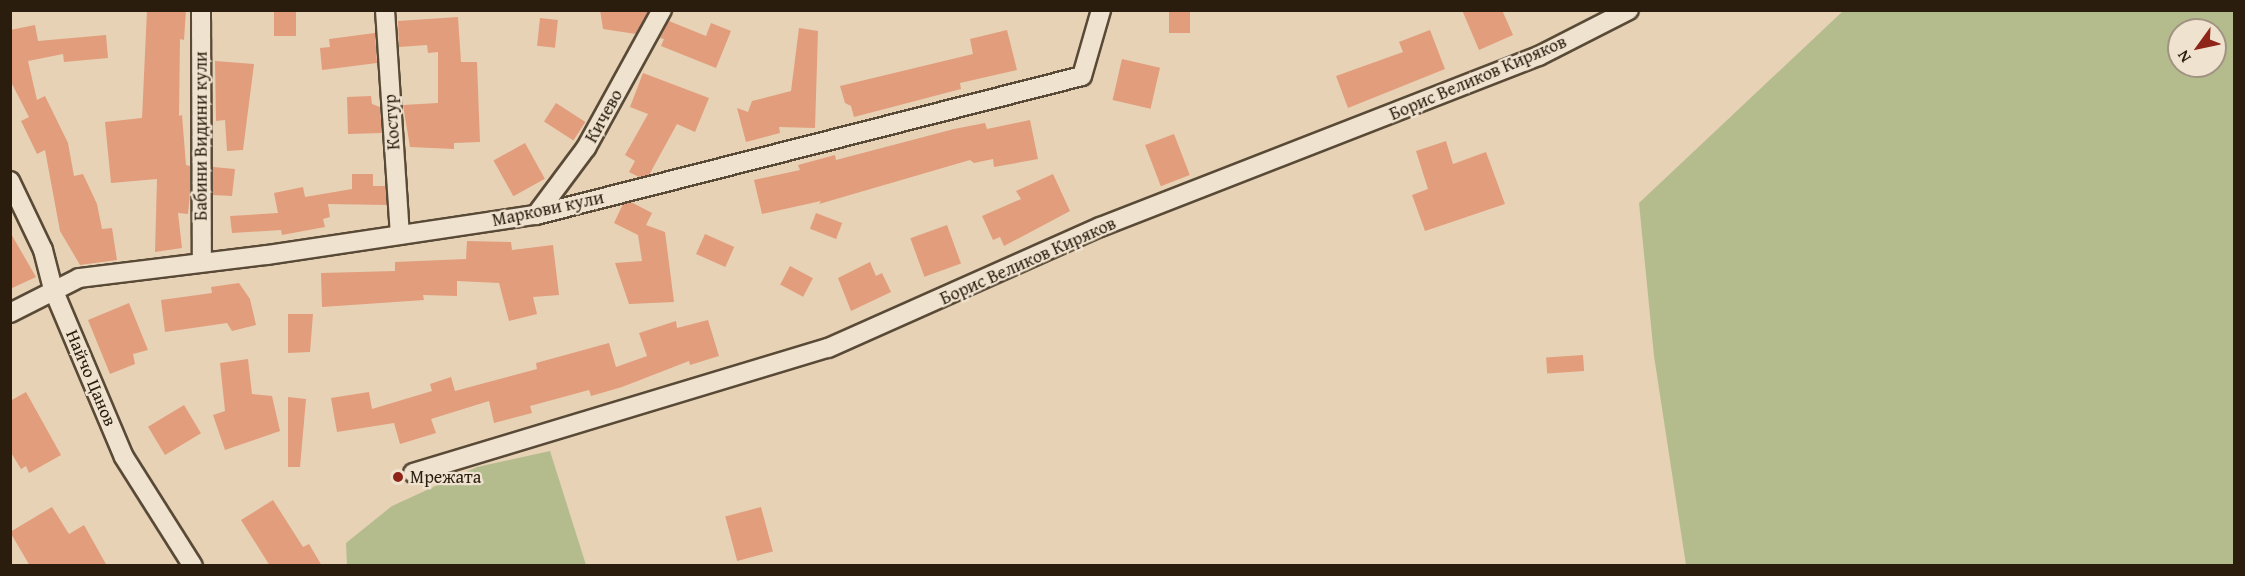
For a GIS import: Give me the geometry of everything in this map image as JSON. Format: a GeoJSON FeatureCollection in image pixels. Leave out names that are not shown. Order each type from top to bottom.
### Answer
{"type":"FeatureCollection","features":[{"type":"Feature","properties":{"kind":"street","name":"Бабини Видини кули"},"geometry":{"type":"LineString","coordinates":[[201,10],[202,262]]}},
{"type":"Feature","properties":{"kind":"street","name":"Костур"},"geometry":{"type":"LineString","coordinates":[[385,10],[400,234]]}},
{"type":"Feature","properties":{"kind":"street","name":"Кичево"},"geometry":{"type":"LineString","coordinates":[[536,215],[586,148],[662,10]]}},
{"type":"Feature","properties":{"kind":"street","name":"Маркови кули"},"geometry":{"type":"LineString","coordinates":[[10,313],[53,289],[79,278],[536,215],[1082,76],[1101,10]]}},
{"type":"Feature","properties":{"kind":"street","name":"Борис Великов Киряков"},"geometry":{"type":"LineString","coordinates":[[413,473],[828,348],[1100,227],[1539,56],[1629,10]]}},
{"type":"Feature","properties":{"kind":"street","name":"Найчо Цанов"},"geometry":{"type":"LineString","coordinates":[[10,181],[43,250],[53,289],[124,457],[193,566]]}},
{"type":"Feature","properties":{"kind":"green space"},"geometry":{"type":"Polygon","coordinates":[[[1843,11],[2234,11],[2234,565],[1686,565],[1654,356],[1639,203],[1843,11]]]}},
{"type":"Feature","properties":{"kind":"green space"},"geometry":{"type":"Polygon","coordinates":[[[550,451],[586,565],[347,565],[346,543],[392,506],[477,467],[550,451]]]}},
{"type":"Feature","properties":{"kind":"building"},"geometry":{"type":"Polygon","coordinates":[[[147,10],[186,10],[184,40],[180,39],[179,116],[182,115],[186,165],[190,166],[188,214],[178,213],[182,248],[155,252],[157,179],[111,183],[105,122],[142,118],[147,10]]]}},
{"type":"Feature","properties":{"kind":"building"},"geometry":{"type":"Polygon","coordinates":[[[274,10],[296,10],[296,36],[274,36],[274,10]]]}},
{"type":"Feature","properties":{"kind":"building"},"geometry":{"type":"Polygon","coordinates":[[[600,10],[649,11],[636,34],[603,29],[600,10]]]}},
{"type":"Feature","properties":{"kind":"building"},"geometry":{"type":"Polygon","coordinates":[[[1169,10],[1190,10],[1190,33],[1169,33],[1169,10]]]}},
{"type":"Feature","properties":{"kind":"building"},"geometry":{"type":"Polygon","coordinates":[[[1462,10],[1502,10],[1513,35],[1479,50],[1462,10]]]}},
{"type":"Feature","properties":{"kind":"building"},"geometry":{"type":"Polygon","coordinates":[[[458,17],[461,62],[477,62],[480,142],[454,143],[454,149],[410,147],[403,105],[438,103],[438,52],[428,53],[427,45],[399,47],[398,21],[458,17]]]}},
{"type":"Feature","properties":{"kind":"building"},"geometry":{"type":"Polygon","coordinates":[[[540,18],[558,20],[555,48],[537,46],[540,18]]]}},
{"type":"Feature","properties":{"kind":"building"},"geometry":{"type":"Polygon","coordinates":[[[669,21],[706,36],[711,23],[731,31],[716,68],[661,46],[664,39],[660,38],[669,21]]]}},
{"type":"Feature","properties":{"kind":"building"},"geometry":{"type":"Polygon","coordinates":[[[35,25],[38,41],[106,35],[108,58],[64,62],[63,54],[28,61],[37,100],[45,96],[68,143],[74,176],[83,174],[97,204],[102,229],[112,228],[117,260],[80,265],[60,231],[45,150],[37,154],[21,121],[29,117],[10,80],[10,30],[35,25]]]}},
{"type":"Feature","properties":{"kind":"building"},"geometry":{"type":"Polygon","coordinates":[[[799,28],[818,31],[815,128],[779,127],[780,133],[746,142],[737,108],[748,112],[752,101],[791,91],[799,28]]]}},
{"type":"Feature","properties":{"kind":"building"},"geometry":{"type":"Polygon","coordinates":[[[1007,30],[1017,70],[960,83],[961,89],[854,117],[851,106],[845,103],[840,86],[973,54],[970,39],[1007,30]]]}},
{"type":"Feature","properties":{"kind":"building"},"geometry":{"type":"Polygon","coordinates":[[[1430,30],[1445,69],[1348,108],[1336,76],[1403,52],[1399,42],[1430,30]]]}},
{"type":"Feature","properties":{"kind":"building"},"geometry":{"type":"Polygon","coordinates":[[[375,33],[377,63],[322,70],[320,48],[330,47],[329,39],[375,33]]]}},
{"type":"Feature","properties":{"kind":"building"},"geometry":{"type":"Polygon","coordinates":[[[1122,59],[1160,68],[1151,109],[1113,100],[1122,59]]]}},
{"type":"Feature","properties":{"kind":"building"},"geometry":{"type":"Polygon","coordinates":[[[215,61],[254,64],[243,150],[227,151],[225,120],[216,121],[215,61]]]}},
{"type":"Feature","properties":{"kind":"building"},"geometry":{"type":"Polygon","coordinates":[[[643,73],[709,98],[695,132],[677,124],[649,175],[639,177],[629,172],[635,161],[625,155],[648,114],[630,107],[643,73]]]}},
{"type":"Feature","properties":{"kind":"building"},"geometry":{"type":"Polygon","coordinates":[[[371,96],[372,104],[380,107],[382,133],[348,134],[347,97],[371,96]]]}},
{"type":"Feature","properties":{"kind":"building"},"geometry":{"type":"Polygon","coordinates":[[[556,103],[585,122],[573,141],[544,121],[556,103]]]}},
{"type":"Feature","properties":{"kind":"building"},"geometry":{"type":"Polygon","coordinates":[[[1030,120],[1038,159],[994,167],[993,159],[974,163],[970,160],[819,204],[821,201],[762,214],[754,180],[800,170],[798,165],[835,155],[836,160],[954,129],[985,123],[987,129],[1030,120]]]}},
{"type":"Feature","properties":{"kind":"building"},"geometry":{"type":"Polygon","coordinates":[[[1174,134],[1190,175],[1161,186],[1145,145],[1174,134]]]}},
{"type":"Feature","properties":{"kind":"building"},"geometry":{"type":"Polygon","coordinates":[[[1446,141],[1453,164],[1486,152],[1505,204],[1425,231],[1412,195],[1428,189],[1416,151],[1446,141]]]}},
{"type":"Feature","properties":{"kind":"building"},"geometry":{"type":"Polygon","coordinates":[[[525,143],[545,179],[513,196],[494,160],[525,143]]]}},
{"type":"Feature","properties":{"kind":"building"},"geometry":{"type":"Polygon","coordinates":[[[213,167],[235,169],[232,196],[213,195],[213,167]]]}},
{"type":"Feature","properties":{"kind":"building"},"geometry":{"type":"Polygon","coordinates":[[[352,174],[373,174],[373,186],[386,186],[387,205],[328,204],[330,217],[323,219],[325,227],[282,235],[281,230],[232,233],[230,216],[278,213],[274,193],[303,187],[305,197],[352,189],[352,174]]]}},
{"type":"Feature","properties":{"kind":"building"},"geometry":{"type":"Polygon","coordinates":[[[1053,174],[1070,211],[1004,246],[1000,237],[993,240],[982,216],[1021,199],[1016,191],[1053,174]]]}},
{"type":"Feature","properties":{"kind":"building"},"geometry":{"type":"Polygon","coordinates":[[[631,202],[652,213],[646,225],[665,232],[674,302],[629,304],[615,263],[642,261],[638,235],[614,223],[623,204],[631,202]]]}},
{"type":"Feature","properties":{"kind":"building"},"geometry":{"type":"Polygon","coordinates":[[[816,213],[842,223],[836,239],[810,229],[816,213]]]}},
{"type":"Feature","properties":{"kind":"building"},"geometry":{"type":"Polygon","coordinates":[[[947,225],[961,264],[924,277],[910,238],[947,225]]]}},
{"type":"Feature","properties":{"kind":"building"},"geometry":{"type":"Polygon","coordinates":[[[10,232],[36,277],[10,289],[10,232]]]}},
{"type":"Feature","properties":{"kind":"building"},"geometry":{"type":"Polygon","coordinates":[[[705,234],[734,247],[725,267],[696,254],[705,234]]]}},
{"type":"Feature","properties":{"kind":"building"},"geometry":{"type":"Polygon","coordinates":[[[467,241],[511,242],[512,250],[553,245],[559,295],[533,297],[537,314],[509,321],[499,283],[457,281],[457,296],[423,295],[424,300],[322,307],[321,273],[395,271],[395,262],[466,259],[467,241]]]}},
{"type":"Feature","properties":{"kind":"building"},"geometry":{"type":"Polygon","coordinates":[[[870,262],[876,276],[882,273],[891,292],[851,311],[838,278],[870,262]]]}},
{"type":"Feature","properties":{"kind":"building"},"geometry":{"type":"Polygon","coordinates":[[[790,266],[813,278],[803,297],[780,285],[790,266]]]}},
{"type":"Feature","properties":{"kind":"building"},"geometry":{"type":"Polygon","coordinates":[[[239,283],[250,299],[256,325],[232,331],[227,323],[165,332],[161,300],[212,293],[211,287],[239,283]]]}},
{"type":"Feature","properties":{"kind":"building"},"geometry":{"type":"Polygon","coordinates":[[[129,303],[148,350],[133,354],[135,364],[110,374],[88,320],[129,303]]]}},
{"type":"Feature","properties":{"kind":"building"},"geometry":{"type":"Polygon","coordinates":[[[288,314],[313,314],[310,352],[288,353],[288,314]]]}},
{"type":"Feature","properties":{"kind":"building"},"geometry":{"type":"Polygon","coordinates":[[[708,320],[719,356],[690,365],[689,361],[622,387],[591,396],[589,390],[530,406],[532,413],[494,423],[489,401],[431,419],[436,433],[400,444],[394,423],[337,432],[331,398],[369,392],[372,409],[432,391],[430,384],[451,377],[455,391],[537,369],[536,363],[609,343],[616,367],[647,356],[639,333],[676,321],[677,328],[708,320]]]}},
{"type":"Feature","properties":{"kind":"building"},"geometry":{"type":"Polygon","coordinates":[[[1583,355],[1584,371],[1547,374],[1546,358],[1583,355]]]}},
{"type":"Feature","properties":{"kind":"building"},"geometry":{"type":"Polygon","coordinates":[[[248,359],[252,394],[272,396],[280,431],[225,450],[213,415],[225,411],[220,363],[248,359]]]}},
{"type":"Feature","properties":{"kind":"building"},"geometry":{"type":"Polygon","coordinates":[[[26,392],[61,455],[29,473],[26,466],[21,469],[10,451],[10,401],[26,392]]]}},
{"type":"Feature","properties":{"kind":"building"},"geometry":{"type":"Polygon","coordinates":[[[288,397],[306,399],[300,467],[288,467],[288,397]]]}},
{"type":"Feature","properties":{"kind":"building"},"geometry":{"type":"Polygon","coordinates":[[[184,405],[201,433],[165,455],[148,427],[184,405]]]}},
{"type":"Feature","properties":{"kind":"building"},"geometry":{"type":"Polygon","coordinates":[[[273,500],[303,547],[309,544],[322,566],[270,566],[241,520],[273,500]]]}},
{"type":"Feature","properties":{"kind":"building"},"geometry":{"type":"Polygon","coordinates":[[[52,507],[69,534],[84,525],[107,566],[30,566],[10,532],[52,507]]]}},
{"type":"Feature","properties":{"kind":"building"},"geometry":{"type":"Polygon","coordinates":[[[761,507],[773,551],[737,561],[725,517],[761,507]]]}},
{"type":"Feature","properties":{"kind":"place","name":"Мрежата"},"geometry":{"type":"Point","coordinates":[398,477]}}]}
